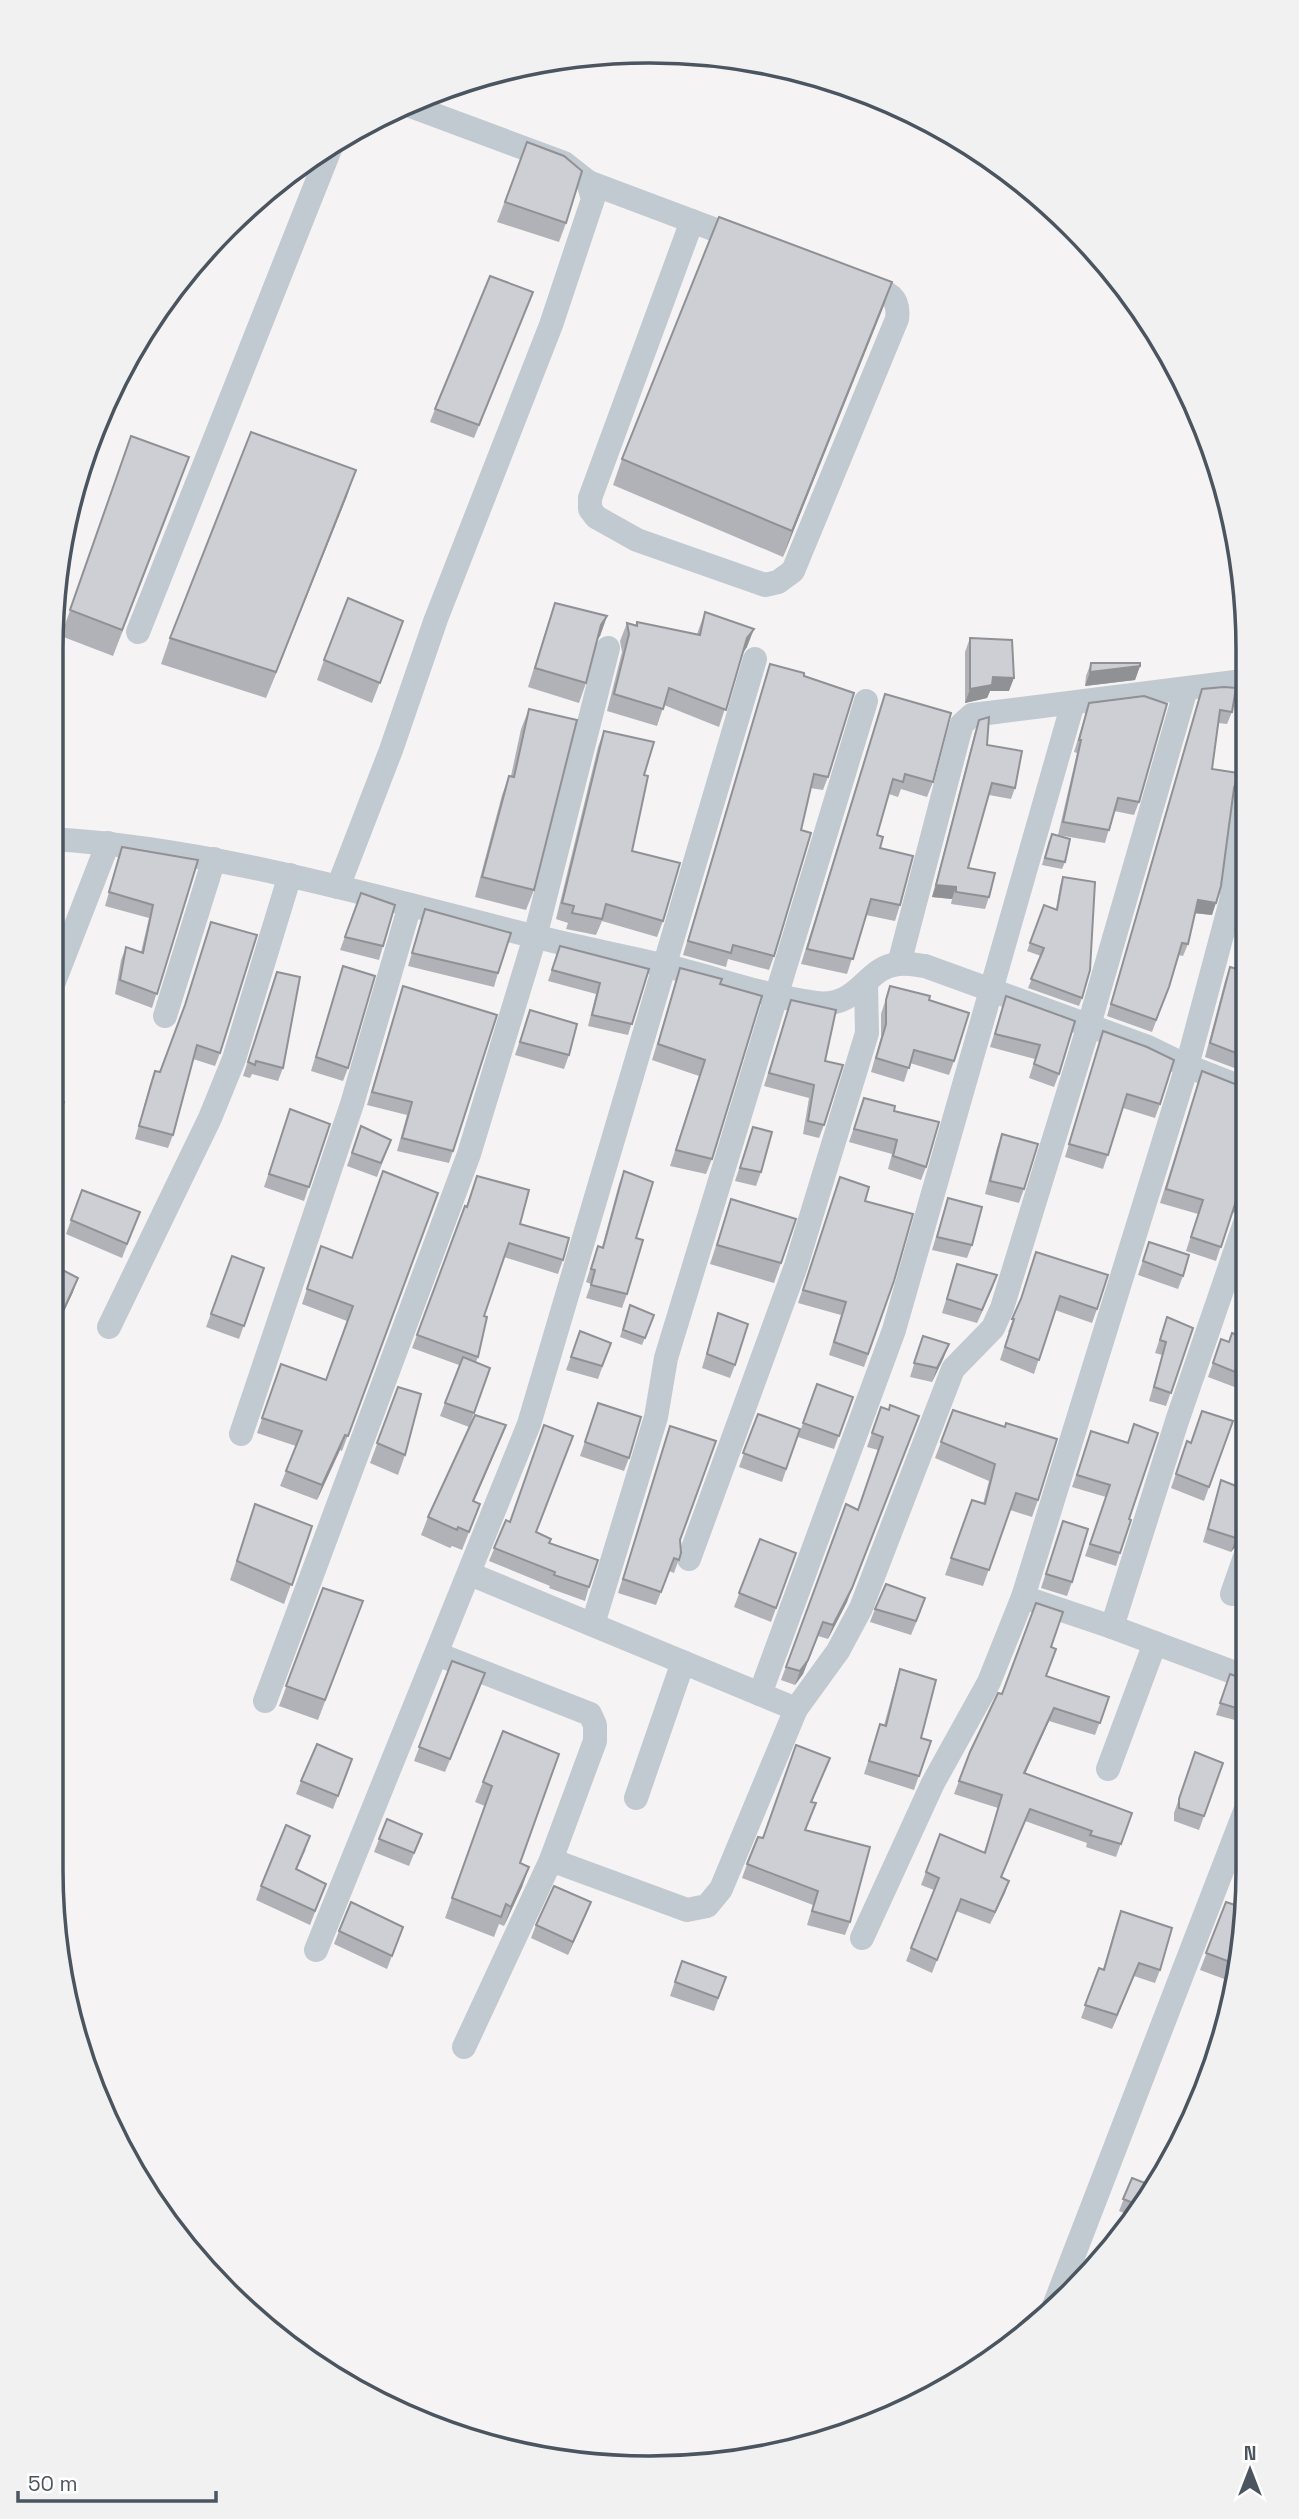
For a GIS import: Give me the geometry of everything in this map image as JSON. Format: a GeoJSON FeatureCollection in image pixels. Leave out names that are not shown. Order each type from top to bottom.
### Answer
{"type":"FeatureCollection","features":[{"type":"Feature","properties":{"kind":"street"},"geometry":{"type":"LineString","coordinates":[[421,110],[565,163],[588,183],[767,249]]}},
{"type":"Feature","properties":{"kind":"street"},"geometry":{"type":"LineString","coordinates":[[138,632],[325,161]]}},
{"type":"Feature","properties":{"kind":"street"},"geometry":{"type":"LineString","coordinates":[[338,887],[391,750],[436,619],[551,325],[593,199],[588,183]]}},
{"type":"Feature","properties":{"kind":"street"},"geometry":{"type":"LineString","coordinates":[[692,221],[590,498],[590,509],[596,517],[637,540],[765,586],[778,582],[793,571],[897,319],[899,306],[892,295],[842,276]]}},
{"type":"Feature","properties":{"kind":"street"},"geometry":{"type":"LineString","coordinates":[[265,1701],[469,1154],[534,937],[608,649]]}},
{"type":"Feature","properties":{"kind":"street"},"geometry":{"type":"LineString","coordinates":[[316,1950],[529,1424],[755,659]]}},
{"type":"Feature","properties":{"kind":"street"},"geometry":{"type":"LineString","coordinates":[[899,964],[962,724],[972,715],[1236,682]]}},
{"type":"Feature","properties":{"kind":"street"},"geometry":{"type":"LineString","coordinates":[[551,1860],[687,1910],[707,1906],[721,1889],[796,1709],[838,1651],[860,1608],[953,1369],[993,1328],[1002,1308],[1089,1025],[1186,689]]}},
{"type":"Feature","properties":{"kind":"street"},"geometry":{"type":"LineString","coordinates":[[593,1624],[656,1417],[666,1358],[866,701]]}},
{"type":"Feature","properties":{"kind":"street"},"geometry":{"type":"LineString","coordinates":[[760,1694],[894,1330],[1073,703]]}},
{"type":"Feature","properties":{"kind":"street"},"geometry":{"type":"LineString","coordinates":[[63,840],[107,843],[214,859],[290,875],[534,937],[665,966],[775,997],[820,1003],[845,1001],[885,968],[899,964],[925,966],[1148,1047],[1186,1066],[1236,1085]]}},
{"type":"Feature","properties":{"kind":"street"},"geometry":{"type":"LineString","coordinates":[[63,958],[107,843]]}},
{"type":"Feature","properties":{"kind":"street"},"geometry":{"type":"LineString","coordinates":[[164,1016],[214,859]]}},
{"type":"Feature","properties":{"kind":"street"},"geometry":{"type":"LineString","coordinates":[[862,1938],[933,1783],[989,1682],[1023,1597],[1186,1066],[1231,901],[1236,863]]}},
{"type":"Feature","properties":{"kind":"street"},"geometry":{"type":"LineString","coordinates":[[109,1327],[210,1118],[234,1059],[290,875]]}},
{"type":"Feature","properties":{"kind":"street"},"geometry":{"type":"LineString","coordinates":[[241,1434],[352,1104],[410,905]]}},
{"type":"Feature","properties":{"kind":"street"},"geometry":{"type":"LineString","coordinates":[[689,1559],[800,1253],[867,1033],[866,983]]}},
{"type":"Feature","properties":{"kind":"street"},"geometry":{"type":"LineString","coordinates":[[1112,1627],[1177,1421],[1236,1249]]}},
{"type":"Feature","properties":{"kind":"street"},"geometry":{"type":"LineString","coordinates":[[470,1574],[796,1709]]}},
{"type":"Feature","properties":{"kind":"street"},"geometry":{"type":"LineString","coordinates":[[1232,1594],[1236,1583]]}},
{"type":"Feature","properties":{"kind":"street"},"geometry":{"type":"LineString","coordinates":[[1023,1597],[1236,1673]]}},
{"type":"Feature","properties":{"kind":"street"},"geometry":{"type":"LineString","coordinates":[[1108,1769],[1155,1643]]}},
{"type":"Feature","properties":{"kind":"street"},"geometry":{"type":"LineString","coordinates":[[437,1654],[590,1713],[595,1725],[595,1741],[551,1860],[464,2047]]}},
{"type":"Feature","properties":{"kind":"street"},"geometry":{"type":"LineString","coordinates":[[636,1798],[683,1662]]}},
{"type":"Feature","properties":{"kind":"street"},"geometry":{"type":"LineString","coordinates":[[1062,2286],[1236,1834]]}},
{"type":"Feature","properties":{"kind":"building"},"geometry":{"type":"Polygon","coordinates":[[[527,142],[564,156],[582,171],[566,223],[505,202],[527,142]]]}},
{"type":"Feature","properties":{"kind":"building"},"geometry":{"type":"Polygon","coordinates":[[[719,217],[892,282],[792,531],[622,459],[719,217]]]}},
{"type":"Feature","properties":{"kind":"building"},"geometry":{"type":"Polygon","coordinates":[[[490,276],[533,292],[479,425],[435,409],[490,276]]]}},
{"type":"Feature","properties":{"kind":"building"},"geometry":{"type":"Polygon","coordinates":[[[251,432],[356,470],[276,672],[170,638],[251,432]]]}},
{"type":"Feature","properties":{"kind":"building"},"geometry":{"type":"Polygon","coordinates":[[[131,436],[189,457],[122,630],[70,610],[131,436]]]}},
{"type":"Feature","properties":{"kind":"building"},"geometry":{"type":"Polygon","coordinates":[[[348,598],[403,621],[380,683],[324,660],[348,598]]]}},
{"type":"Feature","properties":{"kind":"building"},"geometry":{"type":"Polygon","coordinates":[[[555,603],[607,616],[601,625],[586,683],[535,668],[555,603]]]}},
{"type":"Feature","properties":{"kind":"building"},"geometry":{"type":"Polygon","coordinates":[[[705,612],[754,629],[747,638],[726,710],[669,688],[663,709],[614,694],[629,634],[627,623],[637,626],[637,622],[700,635],[705,612]]]}},
{"type":"Feature","properties":{"kind":"building"},"geometry":{"type":"Polygon","coordinates":[[[970,638],[1012,640],[1014,678],[993,677],[992,685],[970,689],[970,638]]]}},
{"type":"Feature","properties":{"kind":"building"},"geometry":{"type":"Polygon","coordinates":[[[1091,663],[1140,663],[1140,666],[1090,672],[1091,663]]]}},
{"type":"Feature","properties":{"kind":"building"},"geometry":{"type":"Polygon","coordinates":[[[770,664],[804,673],[804,676],[854,693],[828,777],[814,774],[801,830],[811,833],[774,956],[733,945],[731,953],[688,941],[770,664]]]}},
{"type":"Feature","properties":{"kind":"building"},"geometry":{"type":"Polygon","coordinates":[[[1236,688],[1232,712],[1220,710],[1212,769],[1236,773],[1236,781],[1221,886],[1216,903],[1198,900],[1188,944],[1182,943],[1156,1020],[1111,1004],[1202,689],[1236,688]]]}},
{"type":"Feature","properties":{"kind":"building"},"geometry":{"type":"Polygon","coordinates":[[[885,694],[951,713],[933,782],[905,774],[903,782],[893,779],[877,835],[883,837],[880,848],[913,856],[900,905],[871,899],[853,959],[807,949],[885,694]]]}},
{"type":"Feature","properties":{"kind":"building"},"geometry":{"type":"Polygon","coordinates":[[[1144,696],[1167,704],[1139,802],[1118,798],[1109,830],[1063,822],[1089,703],[1144,696]]]}},
{"type":"Feature","properties":{"kind":"building"},"geometry":{"type":"Polygon","coordinates":[[[529,709],[577,720],[534,890],[482,877],[509,776],[514,777],[529,709]]]}},
{"type":"Feature","properties":{"kind":"building"},"geometry":{"type":"Polygon","coordinates":[[[989,717],[987,745],[1022,751],[1015,788],[992,783],[968,868],[995,873],[989,897],[956,892],[956,887],[936,885],[979,720],[989,717]]]}},
{"type":"Feature","properties":{"kind":"building"},"geometry":{"type":"Polygon","coordinates":[[[604,731],[654,742],[644,775],[648,776],[632,851],[680,863],[663,921],[606,904],[602,919],[572,913],[574,906],[562,903],[604,731]]]}},
{"type":"Feature","properties":{"kind":"building"},"geometry":{"type":"Polygon","coordinates":[[[1052,834],[1070,839],[1065,862],[1045,858],[1052,834]]]}},
{"type":"Feature","properties":{"kind":"building"},"geometry":{"type":"Polygon","coordinates":[[[122,847],[198,860],[157,994],[120,980],[126,947],[143,953],[153,905],[109,892],[122,847]]]}},
{"type":"Feature","properties":{"kind":"building"},"geometry":{"type":"Polygon","coordinates":[[[1063,877],[1095,882],[1090,970],[1082,998],[1031,979],[1044,948],[1030,943],[1044,905],[1057,910],[1063,877]]]}},
{"type":"Feature","properties":{"kind":"building"},"geometry":{"type":"Polygon","coordinates":[[[361,893],[395,905],[383,946],[345,937],[361,893]]]}},
{"type":"Feature","properties":{"kind":"building"},"geometry":{"type":"Polygon","coordinates":[[[425,909],[511,933],[498,973],[412,953],[425,909]]]}},
{"type":"Feature","properties":{"kind":"building"},"geometry":{"type":"Polygon","coordinates":[[[211,922],[257,935],[220,1053],[197,1045],[173,1135],[139,1126],[155,1071],[160,1072],[185,1005],[211,922]]]}},
{"type":"Feature","properties":{"kind":"building"},"geometry":{"type":"Polygon","coordinates":[[[560,946],[649,969],[632,1024],[592,1015],[600,983],[552,970],[560,946]]]}},
{"type":"Feature","properties":{"kind":"building"},"geometry":{"type":"Polygon","coordinates":[[[343,966],[375,976],[348,1068],[316,1057],[343,966]]]}},
{"type":"Feature","properties":{"kind":"building"},"geometry":{"type":"Polygon","coordinates":[[[1230,967],[1236,969],[1236,1053],[1210,1043],[1230,967]]]}},
{"type":"Feature","properties":{"kind":"building"},"geometry":{"type":"Polygon","coordinates":[[[680,968],[722,979],[720,984],[762,996],[712,1159],[676,1150],[705,1060],[658,1044],[680,968]]]}},
{"type":"Feature","properties":{"kind":"building"},"geometry":{"type":"Polygon","coordinates":[[[277,972],[300,977],[283,1068],[256,1061],[255,1065],[248,1062],[277,972]]]}},
{"type":"Feature","properties":{"kind":"building"},"geometry":{"type":"Polygon","coordinates":[[[403,986],[497,1015],[453,1151],[402,1138],[412,1102],[372,1092],[403,986]]]}},
{"type":"Feature","properties":{"kind":"building"},"geometry":{"type":"Polygon","coordinates":[[[890,986],[930,996],[929,1000],[969,1013],[954,1061],[914,1050],[909,1068],[876,1058],[886,1024],[886,1000],[890,986]]]}},
{"type":"Feature","properties":{"kind":"building"},"geometry":{"type":"Polygon","coordinates":[[[1006,996],[1075,1021],[1059,1074],[1034,1064],[1040,1045],[995,1034],[1006,996]]]}},
{"type":"Feature","properties":{"kind":"building"},"geometry":{"type":"Polygon","coordinates":[[[791,1000],[836,1010],[825,1061],[843,1065],[824,1125],[808,1121],[814,1085],[769,1073],[791,1000]]]}},
{"type":"Feature","properties":{"kind":"building"},"geometry":{"type":"Polygon","coordinates":[[[530,1010],[577,1024],[569,1055],[520,1042],[530,1010]]]}},
{"type":"Feature","properties":{"kind":"building"},"geometry":{"type":"Polygon","coordinates":[[[1103,1031],[1174,1060],[1160,1104],[1127,1094],[1108,1155],[1069,1144],[1103,1031]]]}},
{"type":"Feature","properties":{"kind":"building"},"geometry":{"type":"Polygon","coordinates":[[[1202,1071],[1236,1084],[1236,1201],[1221,1247],[1191,1237],[1203,1200],[1166,1189],[1202,1071]]]}},
{"type":"Feature","properties":{"kind":"building"},"geometry":{"type":"Polygon","coordinates":[[[864,1098],[895,1106],[894,1111],[939,1122],[926,1167],[893,1156],[897,1140],[854,1129],[864,1098]]]}},
{"type":"Feature","properties":{"kind":"building"},"geometry":{"type":"Polygon","coordinates":[[[290,1109],[330,1124],[309,1187],[269,1174],[290,1109]]]}},
{"type":"Feature","properties":{"kind":"building"},"geometry":{"type":"Polygon","coordinates":[[[361,1126],[391,1140],[381,1163],[352,1153],[361,1126]]]}},
{"type":"Feature","properties":{"kind":"building"},"geometry":{"type":"Polygon","coordinates":[[[753,1127],[772,1132],[761,1172],[740,1168],[753,1127]]]}},
{"type":"Feature","properties":{"kind":"building"},"geometry":{"type":"Polygon","coordinates":[[[1002,1134],[1038,1144],[1024,1189],[990,1181],[1002,1134]]]}},
{"type":"Feature","properties":{"kind":"building"},"geometry":{"type":"Polygon","coordinates":[[[383,1171],[438,1193],[348,1436],[345,1435],[322,1485],[286,1471],[302,1431],[262,1418],[281,1364],[326,1380],[353,1306],[307,1289],[321,1246],[352,1258],[383,1171]]]}},
{"type":"Feature","properties":{"kind":"building"},"geometry":{"type":"Polygon","coordinates":[[[624,1171],[653,1182],[636,1238],[643,1240],[627,1294],[591,1285],[595,1270],[591,1269],[598,1246],[603,1248],[624,1171]]]}},
{"type":"Feature","properties":{"kind":"building"},"geometry":{"type":"Polygon","coordinates":[[[477,1176],[529,1190],[520,1224],[569,1238],[563,1260],[509,1243],[484,1316],[487,1317],[478,1357],[417,1335],[477,1176]]]}},
{"type":"Feature","properties":{"kind":"building"},"geometry":{"type":"Polygon","coordinates":[[[840,1177],[869,1187],[865,1201],[913,1214],[894,1281],[868,1354],[834,1342],[846,1302],[803,1290],[840,1177]]]}},
{"type":"Feature","properties":{"kind":"building"},"geometry":{"type":"Polygon","coordinates":[[[82,1190],[140,1212],[127,1244],[71,1220],[82,1190]]]}},
{"type":"Feature","properties":{"kind":"building"},"geometry":{"type":"Polygon","coordinates":[[[948,1198],[982,1207],[972,1245],[937,1237],[948,1198]]]}},
{"type":"Feature","properties":{"kind":"building"},"geometry":{"type":"Polygon","coordinates":[[[731,1199],[796,1219],[781,1263],[717,1245],[731,1199]]]}},
{"type":"Feature","properties":{"kind":"building"},"geometry":{"type":"Polygon","coordinates":[[[1149,1242],[1189,1255],[1183,1276],[1143,1261],[1149,1242]]]}},
{"type":"Feature","properties":{"kind":"building"},"geometry":{"type":"Polygon","coordinates":[[[1036,1252],[1108,1275],[1097,1309],[1060,1296],[1039,1360],[1005,1347],[1036,1252]]]}},
{"type":"Feature","properties":{"kind":"building"},"geometry":{"type":"Polygon","coordinates":[[[232,1256],[264,1268],[244,1326],[211,1314],[232,1256]]]}},
{"type":"Feature","properties":{"kind":"building"},"geometry":{"type":"Polygon","coordinates":[[[957,1264],[997,1275],[982,1310],[947,1299],[957,1264]]]}},
{"type":"Feature","properties":{"kind":"building"},"geometry":{"type":"Polygon","coordinates":[[[63,1270],[78,1278],[63,1311],[63,1270]]]}},
{"type":"Feature","properties":{"kind":"building"},"geometry":{"type":"Polygon","coordinates":[[[630,1305],[654,1315],[645,1338],[623,1330],[630,1305]]]}},
{"type":"Feature","properties":{"kind":"building"},"geometry":{"type":"Polygon","coordinates":[[[718,1313],[748,1324],[735,1365],[707,1354],[718,1313]]]}},
{"type":"Feature","properties":{"kind":"building"},"geometry":{"type":"Polygon","coordinates":[[[1167,1317],[1193,1328],[1171,1393],[1154,1387],[1166,1342],[1160,1340],[1167,1317]]]}},
{"type":"Feature","properties":{"kind":"building"},"geometry":{"type":"Polygon","coordinates":[[[580,1331],[611,1343],[602,1366],[571,1357],[580,1331]]]}},
{"type":"Feature","properties":{"kind":"building"},"geometry":{"type":"Polygon","coordinates":[[[1232,1333],[1236,1335],[1236,1372],[1213,1363],[1221,1339],[1229,1342],[1232,1333]]]}},
{"type":"Feature","properties":{"kind":"building"},"geometry":{"type":"Polygon","coordinates":[[[923,1336],[949,1344],[937,1368],[914,1363],[923,1336]]]}},
{"type":"Feature","properties":{"kind":"building"},"geometry":{"type":"Polygon","coordinates":[[[463,1357],[490,1368],[474,1413],[445,1403],[463,1357]]]}},
{"type":"Feature","properties":{"kind":"building"},"geometry":{"type":"Polygon","coordinates":[[[817,1384],[853,1397],[839,1436],[803,1423],[817,1384]]]}},
{"type":"Feature","properties":{"kind":"building"},"geometry":{"type":"Polygon","coordinates":[[[398,1387],[421,1394],[405,1455],[377,1443],[398,1387]]]}},
{"type":"Feature","properties":{"kind":"building"},"geometry":{"type":"Polygon","coordinates":[[[598,1403],[641,1417],[629,1458],[585,1442],[598,1403]]]}},
{"type":"Feature","properties":{"kind":"building"},"geometry":{"type":"Polygon","coordinates":[[[890,1405],[919,1416],[852,1588],[833,1625],[823,1622],[808,1660],[800,1671],[786,1667],[846,1504],[858,1510],[883,1437],[872,1433],[881,1407],[889,1410],[890,1405]]]}},
{"type":"Feature","properties":{"kind":"building"},"geometry":{"type":"Polygon","coordinates":[[[953,1410],[1005,1427],[1006,1423],[1057,1439],[1038,1500],[1016,1493],[989,1570],[951,1558],[972,1500],[985,1504],[995,1464],[941,1442],[953,1410]]]}},
{"type":"Feature","properties":{"kind":"building"},"geometry":{"type":"Polygon","coordinates":[[[1202,1411],[1233,1421],[1209,1487],[1176,1474],[1187,1441],[1191,1443],[1202,1411]]]}},
{"type":"Feature","properties":{"kind":"building"},"geometry":{"type":"Polygon","coordinates":[[[758,1414],[800,1429],[786,1469],[743,1453],[758,1414]]]}},
{"type":"Feature","properties":{"kind":"building"},"geometry":{"type":"Polygon","coordinates":[[[475,1415],[506,1425],[473,1501],[480,1504],[469,1532],[458,1527],[457,1530],[428,1517],[475,1415]]]}},
{"type":"Feature","properties":{"kind":"building"},"geometry":{"type":"Polygon","coordinates":[[[1134,1424],[1158,1433],[1120,1553],[1090,1544],[1110,1485],[1077,1475],[1091,1431],[1128,1443],[1134,1424]]]}},
{"type":"Feature","properties":{"kind":"building"},"geometry":{"type":"Polygon","coordinates":[[[544,1425],[573,1436],[536,1532],[551,1539],[549,1543],[598,1560],[589,1587],[554,1575],[555,1572],[494,1548],[506,1520],[510,1522],[544,1425]]]}},
{"type":"Feature","properties":{"kind":"building"},"geometry":{"type":"Polygon","coordinates":[[[670,1426],[716,1441],[680,1540],[679,1560],[674,1558],[661,1592],[623,1579],[670,1426]]]}},
{"type":"Feature","properties":{"kind":"building"},"geometry":{"type":"Polygon","coordinates":[[[1221,1480],[1236,1486],[1236,1538],[1208,1529],[1221,1480]]]}},
{"type":"Feature","properties":{"kind":"building"},"geometry":{"type":"Polygon","coordinates":[[[255,1504],[312,1526],[292,1585],[237,1561],[255,1504]]]}},
{"type":"Feature","properties":{"kind":"building"},"geometry":{"type":"Polygon","coordinates":[[[1063,1521],[1088,1529],[1072,1582],[1046,1574],[1063,1521]]]}},
{"type":"Feature","properties":{"kind":"building"},"geometry":{"type":"Polygon","coordinates":[[[760,1539],[796,1553],[776,1608],[739,1593],[760,1539]]]}},
{"type":"Feature","properties":{"kind":"building"},"geometry":{"type":"Polygon","coordinates":[[[886,1584],[925,1598],[916,1621],[875,1609],[886,1584]]]}},
{"type":"Feature","properties":{"kind":"building"},"geometry":{"type":"Polygon","coordinates":[[[323,1588],[363,1601],[325,1700],[286,1686],[323,1588]]]}},
{"type":"Feature","properties":{"kind":"building"},"geometry":{"type":"Polygon","coordinates":[[[1036,1603],[1063,1612],[1051,1647],[1056,1649],[1046,1676],[1109,1697],[1100,1723],[1054,1708],[1024,1773],[1132,1813],[1121,1844],[1090,1835],[1092,1831],[1030,1809],[1001,1877],[1009,1881],[995,1912],[961,1899],[937,1960],[911,1948],[939,1878],[926,1872],[940,1834],[985,1853],[1002,1795],[959,1781],[998,1693],[1002,1694],[1036,1603]]]}},
{"type":"Feature","properties":{"kind":"building"},"geometry":{"type":"Polygon","coordinates":[[[452,1661],[485,1673],[450,1759],[419,1747],[452,1661]]]}},
{"type":"Feature","properties":{"kind":"building"},"geometry":{"type":"Polygon","coordinates":[[[900,1669],[936,1680],[921,1738],[931,1741],[919,1776],[869,1761],[880,1724],[886,1726],[900,1669]]]}},
{"type":"Feature","properties":{"kind":"building"},"geometry":{"type":"Polygon","coordinates":[[[1230,1674],[1236,1676],[1236,1708],[1220,1703],[1230,1674]]]}},
{"type":"Feature","properties":{"kind":"building"},"geometry":{"type":"Polygon","coordinates":[[[503,1731],[559,1754],[520,1863],[529,1867],[511,1907],[506,1904],[501,1917],[452,1898],[492,1786],[483,1782],[503,1731]]]}},
{"type":"Feature","properties":{"kind":"building"},"geometry":{"type":"Polygon","coordinates":[[[317,1744],[352,1759],[338,1796],[301,1781],[317,1744]]]}},
{"type":"Feature","properties":{"kind":"building"},"geometry":{"type":"Polygon","coordinates":[[[796,1745],[830,1758],[811,1802],[816,1803],[805,1830],[870,1847],[850,1922],[812,1911],[818,1891],[747,1864],[758,1837],[763,1838],[796,1745]]]}},
{"type":"Feature","properties":{"kind":"building"},"geometry":{"type":"Polygon","coordinates":[[[1195,1752],[1223,1763],[1204,1816],[1179,1808],[1179,1799],[1195,1752]]]}},
{"type":"Feature","properties":{"kind":"building"},"geometry":{"type":"Polygon","coordinates":[[[387,1819],[422,1834],[414,1853],[379,1839],[387,1819]]]}},
{"type":"Feature","properties":{"kind":"building"},"geometry":{"type":"Polygon","coordinates":[[[286,1825],[310,1836],[296,1869],[326,1884],[315,1911],[261,1886],[286,1825]]]}},
{"type":"Feature","properties":{"kind":"building"},"geometry":{"type":"Polygon","coordinates":[[[554,1886],[591,1902],[573,1942],[536,1925],[554,1886]]]}},
{"type":"Feature","properties":{"kind":"building"},"geometry":{"type":"Polygon","coordinates":[[[351,1902],[403,1927],[392,1956],[339,1931],[351,1902]]]}},
{"type":"Feature","properties":{"kind":"building"},"geometry":{"type":"Polygon","coordinates":[[[1226,1902],[1235,1905],[1229,1961],[1206,1953],[1226,1902]]]}},
{"type":"Feature","properties":{"kind":"building"},"geometry":{"type":"Polygon","coordinates":[[[1121,1911],[1172,1928],[1160,1970],[1139,1963],[1117,2015],[1085,2005],[1099,1968],[1104,1970],[1121,1911]]]}},
{"type":"Feature","properties":{"kind":"building"},"geometry":{"type":"Polygon","coordinates":[[[682,1961],[726,1977],[718,1998],[675,1982],[682,1961]]]}},
{"type":"Feature","properties":{"kind":"building"},"geometry":{"type":"Polygon","coordinates":[[[1132,2178],[1145,2183],[1132,2202],[1123,2199],[1132,2178]]]}}]}
